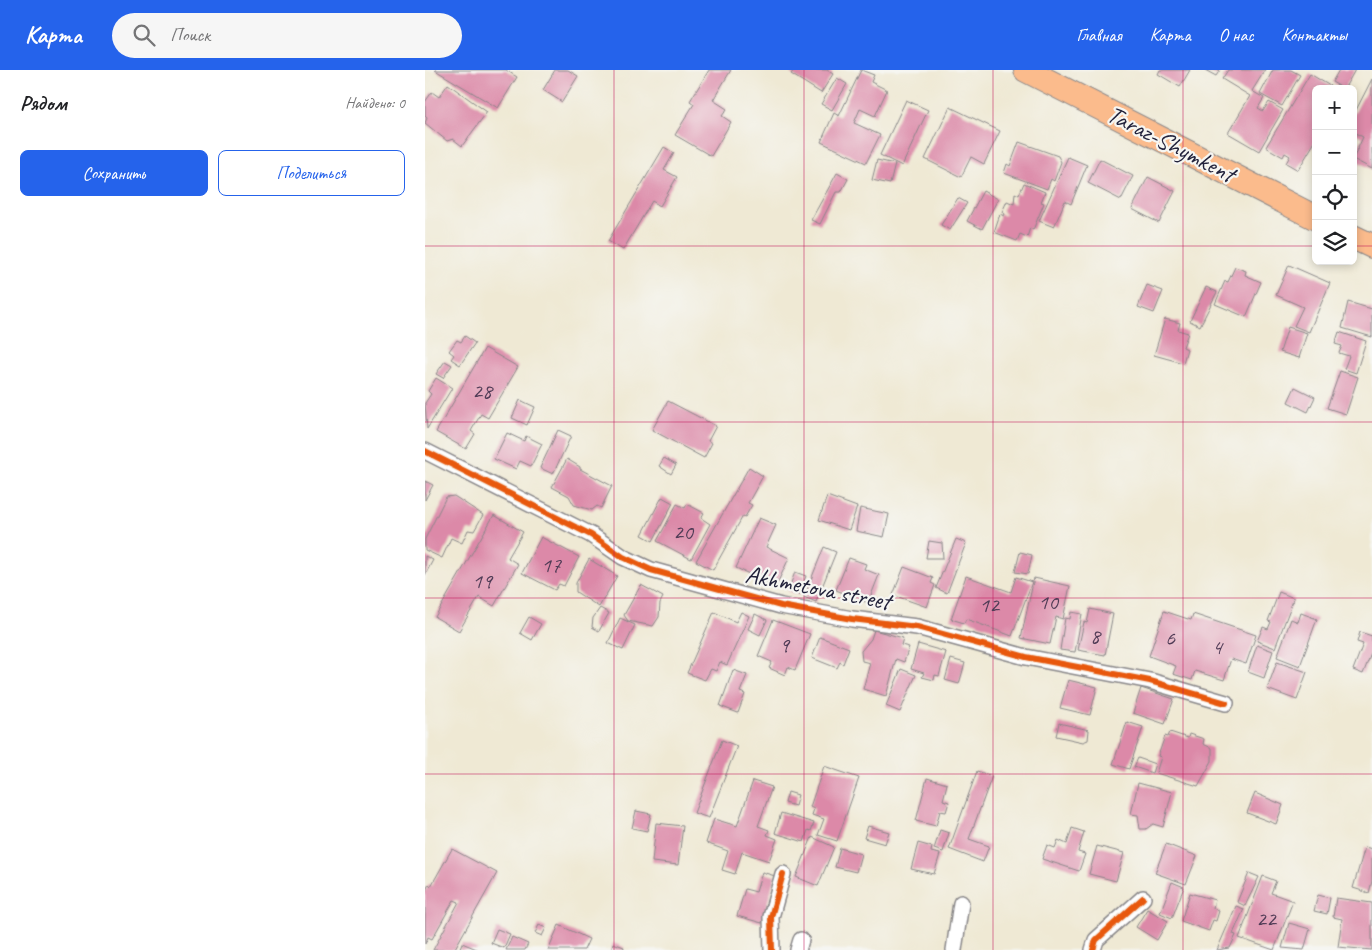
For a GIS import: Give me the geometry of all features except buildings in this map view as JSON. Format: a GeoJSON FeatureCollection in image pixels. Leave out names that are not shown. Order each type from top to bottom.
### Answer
{"type":"FeatureCollection","features":[{"type":"Feature","properties":{"kind":"main road","name":"Taraz-Shymkent"},"geometry":{"type":"LineString","coordinates":[[1026,70],[1312,216]]}},
{"type":"Feature","properties":{"kind":"main road"},"geometry":{"type":"LineString","coordinates":[[1357,239],[1372,246]]}},
{"type":"Feature","properties":{"kind":"street","name":"Akhmetova street"},"geometry":{"type":"LineString","coordinates":[[425,451],[591,535],[623,556],[651,570],[781,606],[852,619],[917,626],[1026,657],[1150,681],[1226,702]]}},
{"type":"Feature","properties":{"kind":"street"},"geometry":{"type":"LineString","coordinates":[[772,950],[771,916],[783,874]]}},
{"type":"Feature","properties":{"kind":"street"},"geometry":{"type":"LineString","coordinates":[[1093,950],[1096,940],[1143,898]]}},
{"type":"Feature","properties":{"kind":"street"},"geometry":{"type":"LineString","coordinates":[[954,950],[961,903]]}},
{"type":"Feature","properties":{"kind":"cycle path"},"geometry":{"type":"LineString","coordinates":[[425,451],[591,535],[623,557],[651,570],[781,606],[852,619],[917,627],[1026,657],[1150,681],[1226,703]]}},
{"type":"Feature","properties":{"kind":"cycle path"},"geometry":{"type":"LineString","coordinates":[[772,950],[771,917],[783,874]]}},
{"type":"Feature","properties":{"kind":"cycle path"},"geometry":{"type":"LineString","coordinates":[[1093,950],[1096,940],[1143,898]]}}]}
